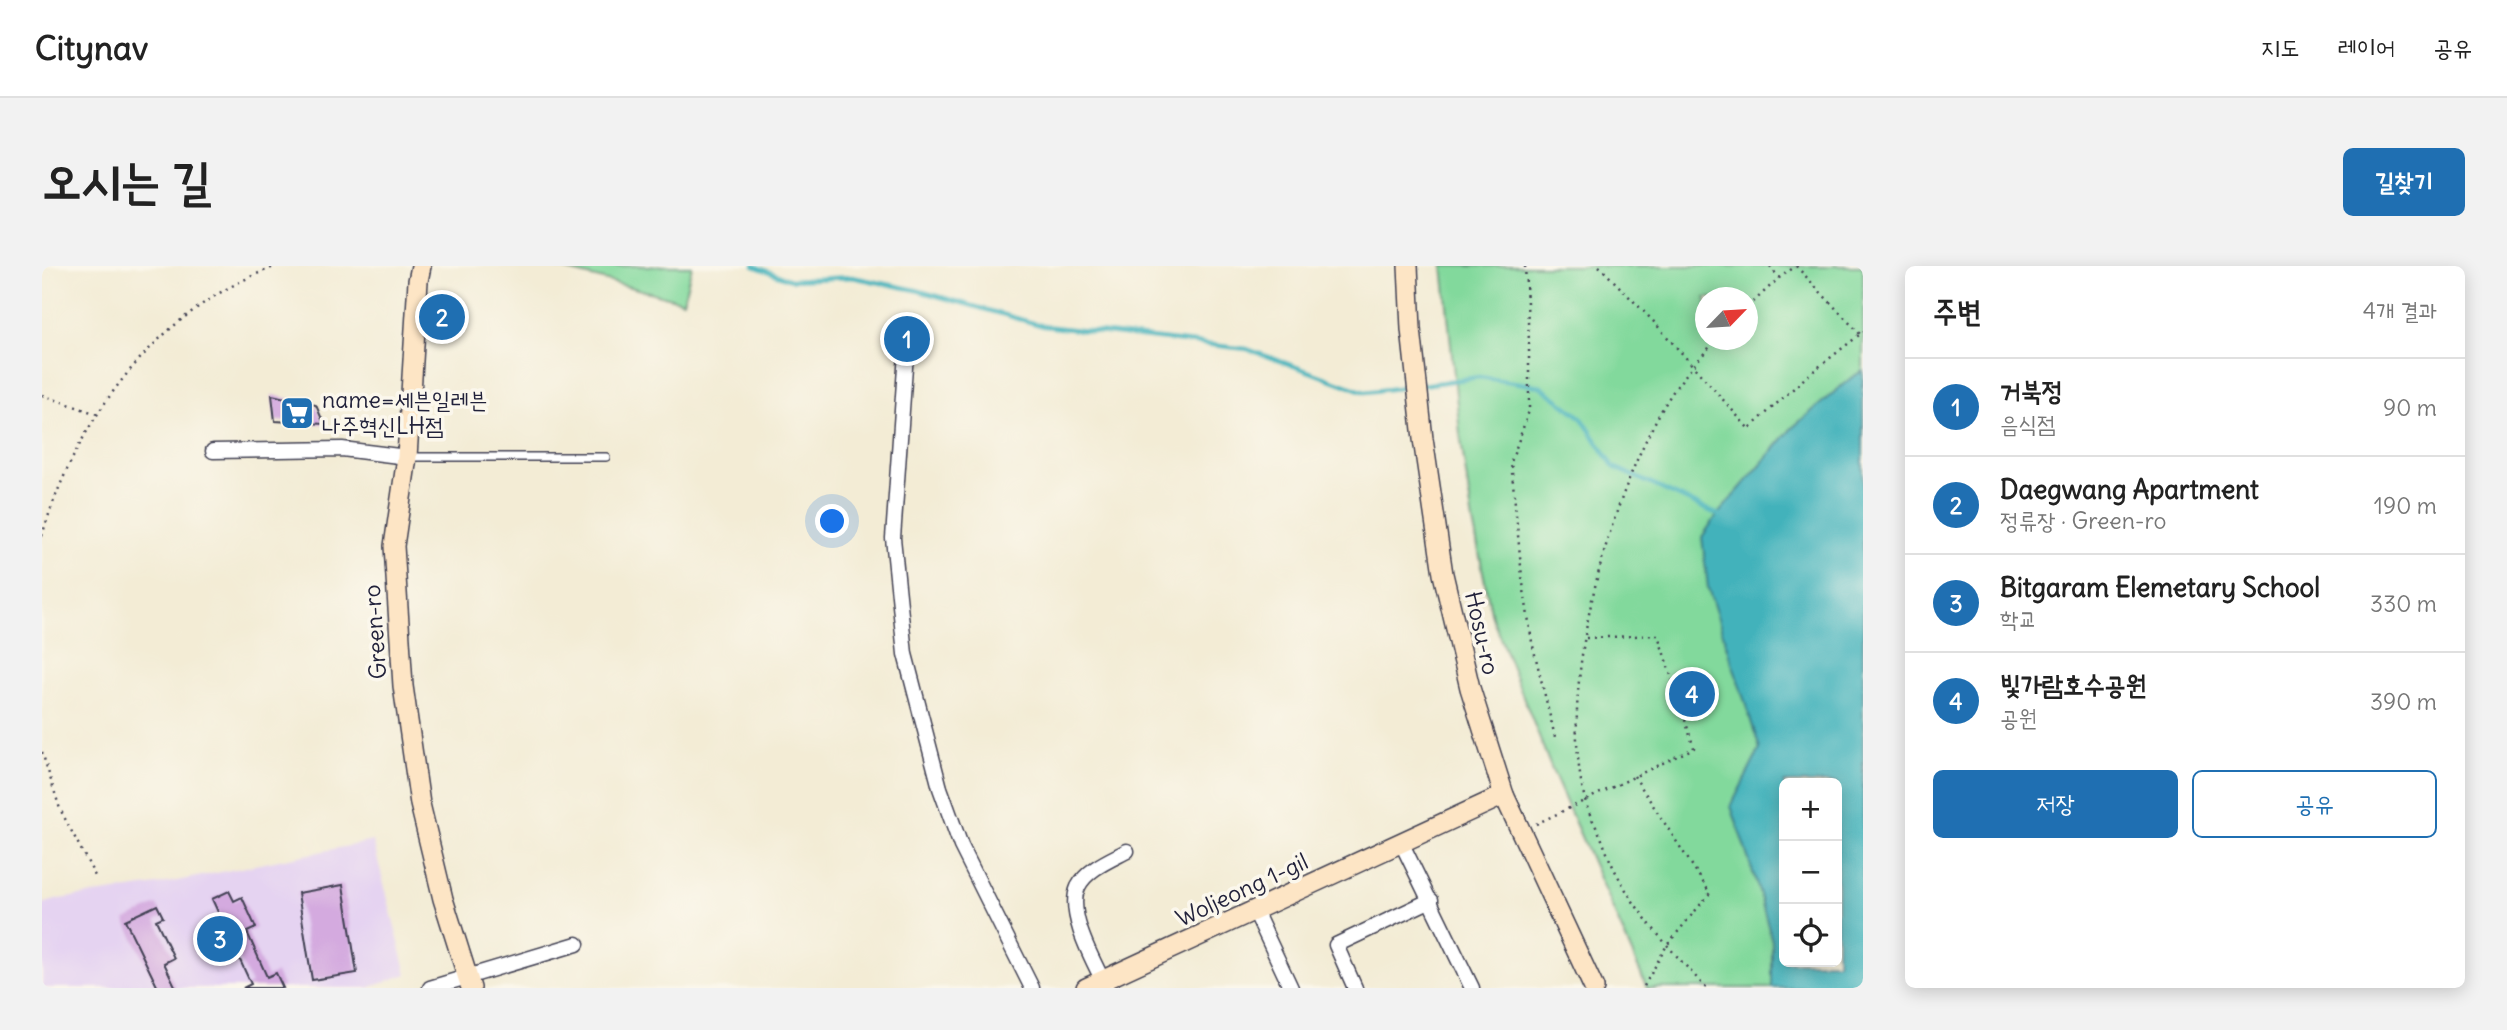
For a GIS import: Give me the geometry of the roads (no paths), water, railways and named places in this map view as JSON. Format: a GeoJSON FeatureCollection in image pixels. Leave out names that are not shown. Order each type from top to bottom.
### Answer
{"type":"FeatureCollection","features":[{"type":"Feature","properties":{"kind":"street","name":"Green-ro"},"geometry":{"type":"LineString","coordinates":[[421,266],[407,457],[394,546],[402,686],[420,804],[443,899],[469,983]]}},
{"type":"Feature","properties":{"kind":"street","name":"Hosu-ro"},"geometry":{"type":"LineString","coordinates":[[1408,266],[1411,329],[1423,439],[1443,574],[1470,688],[1504,795],[1594,988]]}},
{"type":"Feature","properties":{"kind":"street"},"geometry":{"type":"LineString","coordinates":[[906,339],[893,538],[905,654],[940,788],[961,846],[1031,988]]}},
{"type":"Feature","properties":{"kind":"street"},"geometry":{"type":"LineString","coordinates":[[213,451],[342,449],[407,457]]}},
{"type":"Feature","properties":{"kind":"street","name":"Woljeong 1-gil"},"geometry":{"type":"LineString","coordinates":[[1098,985],[1504,795]]}},
{"type":"Feature","properties":{"kind":"street"},"geometry":{"type":"LineString","coordinates":[[1402,844],[1472,988]]}},
{"type":"Feature","properties":{"kind":"street"},"geometry":{"type":"LineString","coordinates":[[1098,985],[1077,922],[1077,896],[1079,887],[1094,869],[1126,851]]}},
{"type":"Feature","properties":{"kind":"street"},"geometry":{"type":"LineString","coordinates":[[1355,988],[1336,945],[1431,900]]}},
{"type":"Feature","properties":{"kind":"street"},"geometry":{"type":"LineString","coordinates":[[1255,911],[1291,988]]}},
{"type":"Feature","properties":{"kind":"street"},"geometry":{"type":"LineString","coordinates":[[430,988],[469,983],[577,944]]}},
{"type":"Feature","properties":{"kind":"lane"},"geometry":{"type":"LineString","coordinates":[[407,457],[606,457]]}},
{"type":"Feature","properties":{"kind":"water"},"geometry":{"type":"Polygon","coordinates":[[[1863,371],[1863,988],[1772,988],[1772,941],[1731,806],[1760,749],[1708,588],[1702,537],[1717,515],[1792,428],[1852,377],[1863,371]]]}},
{"type":"Feature","properties":{"kind":"waterway"},"geometry":{"type":"LineString","coordinates":[[754,266],[791,280],[852,277],[916,290],[1044,326],[1247,349],[1365,392],[1414,386]]}},
{"type":"Feature","properties":{"kind":"waterway"},"geometry":{"type":"LineString","coordinates":[[1422,385],[1479,377],[1540,386],[1581,417],[1614,467],[1721,516]]}},
{"type":"Feature","properties":{"kind":"place","name":"Daegwang Apartment"},"geometry":{"type":"Point","coordinates":[442,317]}},
{"type":"Feature","properties":{"kind":"place","name":"거북정"},"geometry":{"type":"Point","coordinates":[907,339]}},
{"type":"Feature","properties":{"kind":"place","name":"name=세븐일레븐 나주혁신LH점"},"geometry":{"type":"Point","coordinates":[297,413]}},
{"type":"Feature","properties":{"kind":"place","name":"빛가람호수공원"},"geometry":{"type":"Point","coordinates":[1692,694]}},
{"type":"Feature","properties":{"kind":"place","name":"Bitgaram Elemetary School"},"geometry":{"type":"Point","coordinates":[220,939]}}]}
